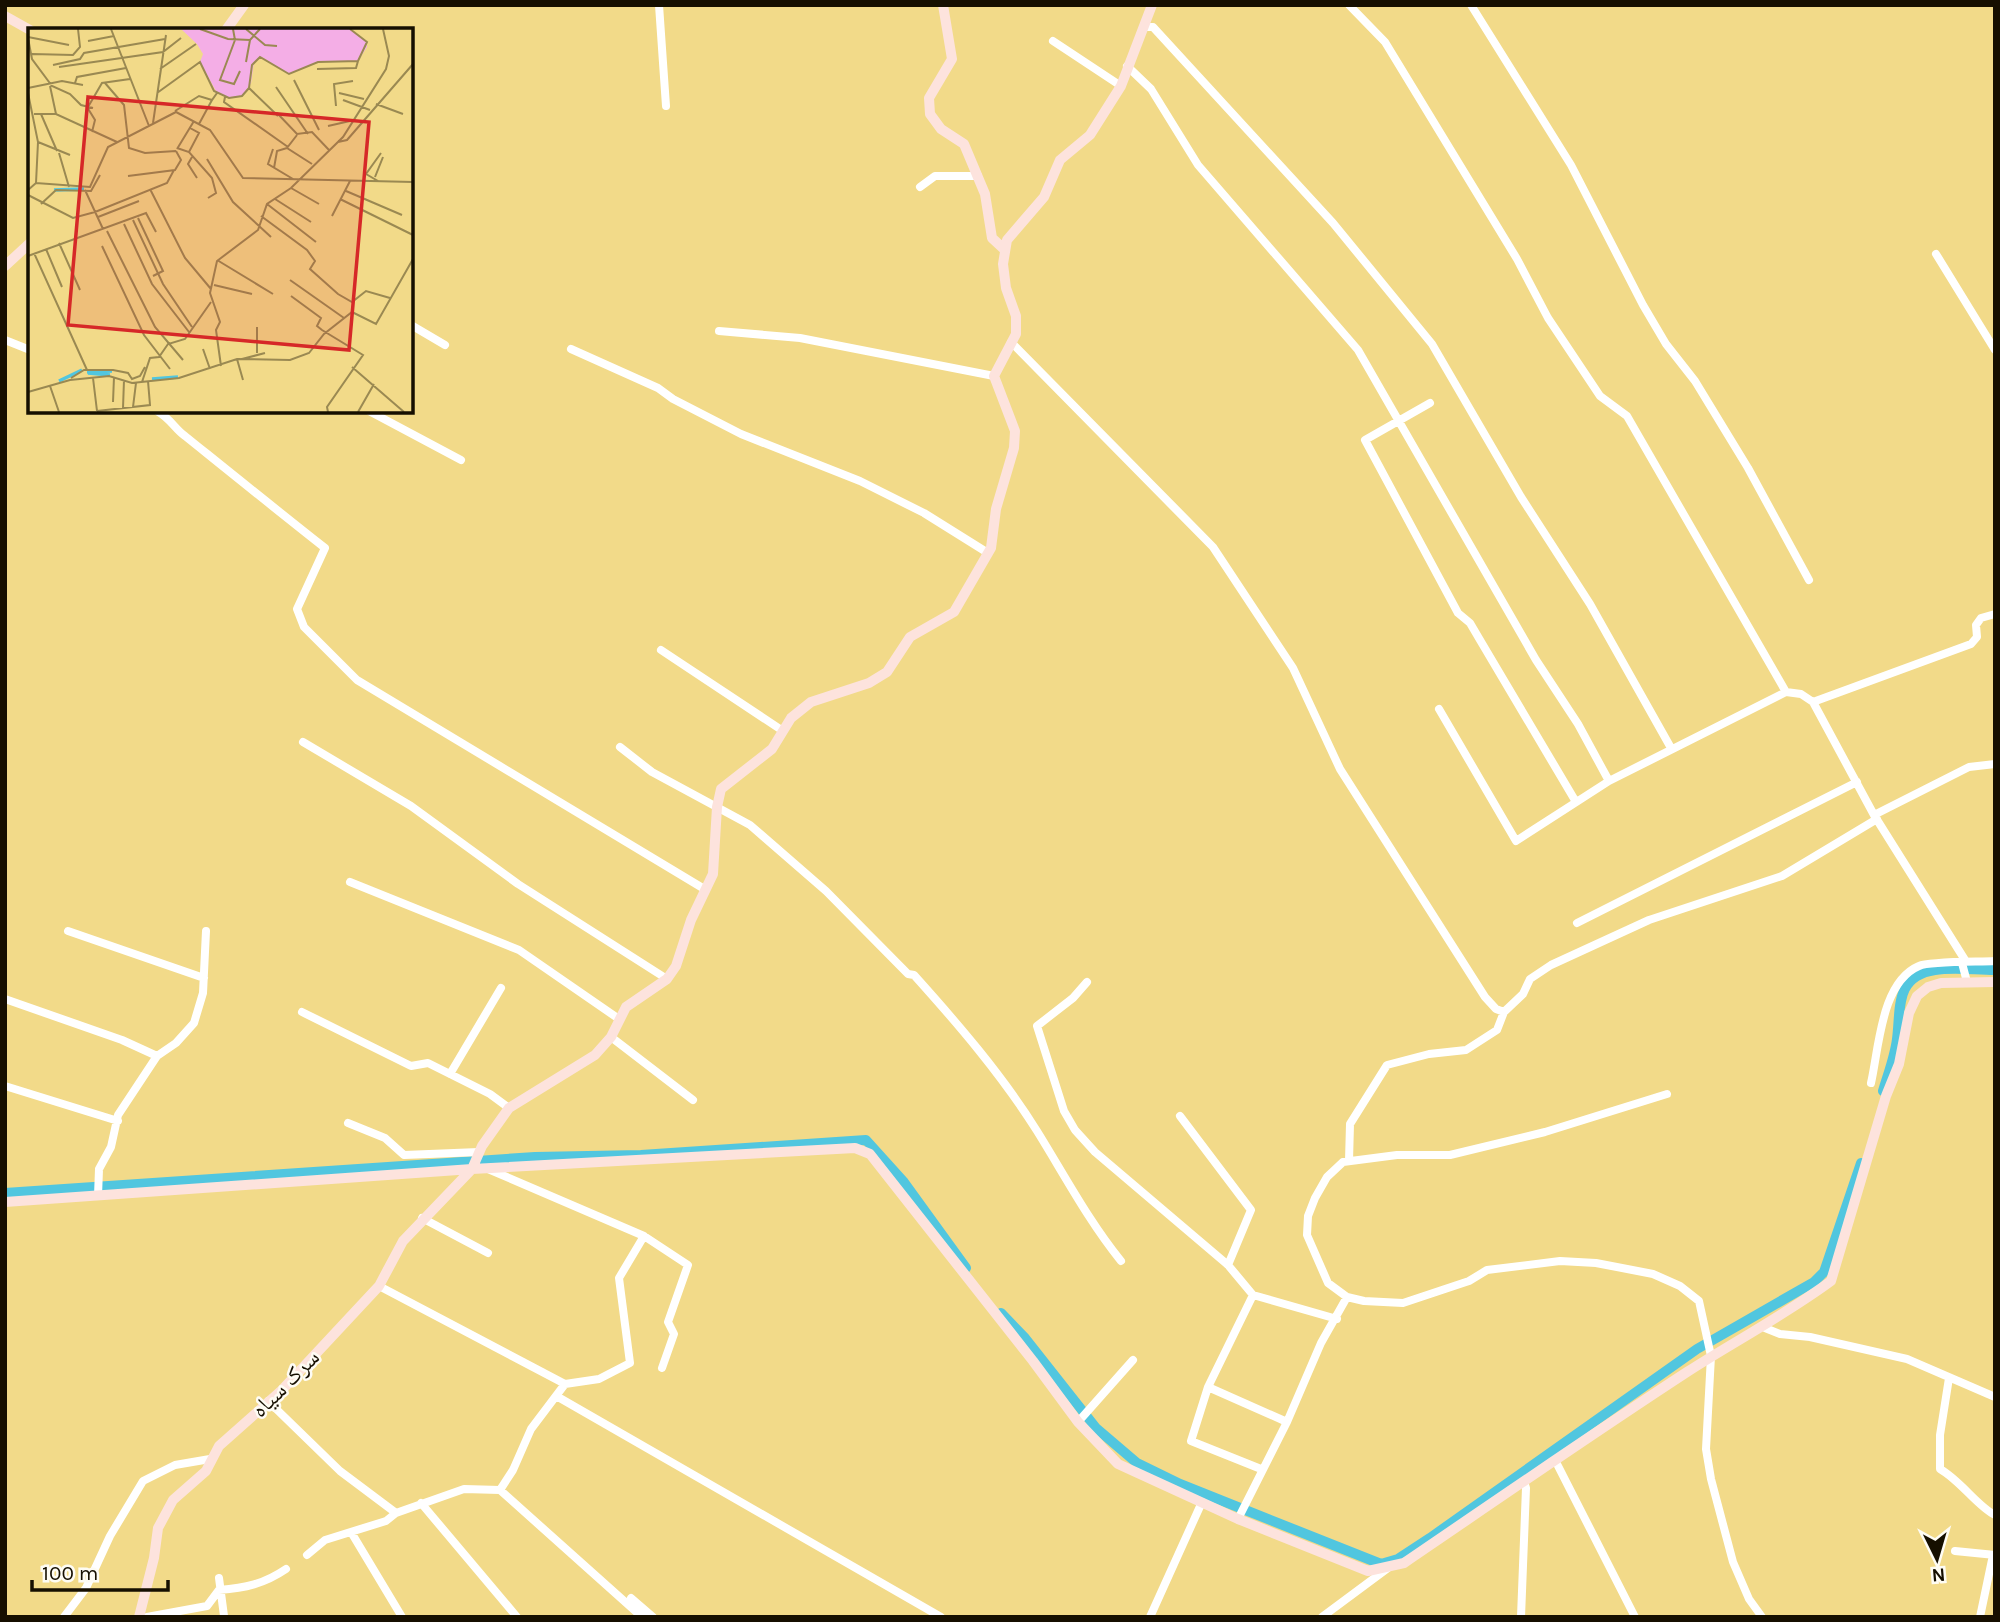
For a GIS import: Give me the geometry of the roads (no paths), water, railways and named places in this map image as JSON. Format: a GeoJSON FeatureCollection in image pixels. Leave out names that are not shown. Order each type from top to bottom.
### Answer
{"type":"FeatureCollection","features":[{"type":"Feature","properties":{"kind":"street"},"geometry":{"type":"LineString","coordinates":[[227,28],[244,5]]}},
{"type":"Feature","properties":{"kind":"street"},"geometry":{"type":"LineString","coordinates":[[659,5],[666,106]]}},
{"type":"Feature","properties":{"kind":"street"},"geometry":{"type":"LineString","coordinates":[[943,5],[952,59],[929,98],[930,114],[941,129],[964,144],[985,194],[992,238],[1005,250]]}},
{"type":"Feature","properties":{"kind":"street"},"geometry":{"type":"LineString","coordinates":[[302,1012],[411,1066],[428,1063],[490,1094],[509,1108],[581,1066],[611,1037],[619,1018],[637,996],[667,979],[676,966],[691,920],[706,890],[716,855],[717,807],[721,789],[772,749],[791,718],[811,702],[869,683],[887,672],[910,637],[954,612],[988,553],[996,509],[1014,448],[1015,431],[994,376],[1016,334],[1016,316],[1006,288],[1003,264],[1005,250],[1016,227],[1044,197],[1060,160],[1090,135],[1121,86],[1126,66],[1152,5]]}},
{"type":"Feature","properties":{"kind":"street"},"geometry":{"type":"LineString","coordinates":[[1349,5],[1385,42],[1517,258],[1548,318],[1600,396],[1627,416],[1786,692]]}},
{"type":"Feature","properties":{"kind":"street"},"geometry":{"type":"LineString","coordinates":[[1471,5],[1571,165],[1643,305],[1666,344],[1695,381],[1748,468],[1809,580]]}},
{"type":"Feature","properties":{"kind":"street"},"geometry":{"type":"LineString","coordinates":[[5,16],[28,29]]}},
{"type":"Feature","properties":{"kind":"street"},"geometry":{"type":"LineString","coordinates":[[1144,26],[1153,27],[1332,223],[1432,344],[1521,497],[1590,604],[1671,748]]}},
{"type":"Feature","properties":{"kind":"street"},"geometry":{"type":"LineString","coordinates":[[1053,41],[1121,86]]}},
{"type":"Feature","properties":{"kind":"street"},"geometry":{"type":"LineString","coordinates":[[1126,66],[1152,89],[1198,164],[1359,350],[1536,660],[1578,724],[1609,781]]}},
{"type":"Feature","properties":{"kind":"street"},"geometry":{"type":"LineString","coordinates":[[920,187],[935,176],[978,176]]}},
{"type":"Feature","properties":{"kind":"street"},"geometry":{"type":"LineString","coordinates":[[5,267],[28,245]]}},
{"type":"Feature","properties":{"kind":"street"},"geometry":{"type":"LineString","coordinates":[[1936,254],[1995,350]]}},
{"type":"Feature","properties":{"kind":"street"},"geometry":{"type":"LineString","coordinates":[[413,326],[445,345]]}},
{"type":"Feature","properties":{"kind":"street"},"geometry":{"type":"LineString","coordinates":[[719,331],[800,338],[994,376]]}},
{"type":"Feature","properties":{"kind":"street"},"geometry":{"type":"LineString","coordinates":[[5,340],[28,348]]}},
{"type":"Feature","properties":{"kind":"street"},"geometry":{"type":"LineString","coordinates":[[1011,342],[1213,547],[1293,668],[1340,769],[1382,837],[1485,997],[1496,1009],[1504,1012]]}},
{"type":"Feature","properties":{"kind":"street"},"geometry":{"type":"LineString","coordinates":[[571,349],[659,388],[673,400],[741,434],[860,481],[924,513],[988,553]]}},
{"type":"Feature","properties":{"kind":"street"},"geometry":{"type":"LineString","coordinates":[[1430,404],[1365,440],[1458,613],[1475,631],[1576,802]]}},
{"type":"Feature","properties":{"kind":"street"},"geometry":{"type":"LineString","coordinates":[[160,413],[172,420],[181,434],[213,456],[325,548],[297,609],[304,627],[357,680],[706,890]]}},
{"type":"Feature","properties":{"kind":"street"},"geometry":{"type":"LineString","coordinates":[[373,413],[461,460]]}},
{"type":"Feature","properties":{"kind":"street"},"geometry":{"type":"LineString","coordinates":[[1813,702],[1971,644],[1977,636],[1976,625],[1981,618],[1995,614]]}},
{"type":"Feature","properties":{"kind":"street"},"geometry":{"type":"LineString","coordinates":[[661,650],[783,731]]}},
{"type":"Feature","properties":{"kind":"street"},"geometry":{"type":"LineString","coordinates":[[1438,709],[1516,841],[1609,781],[1671,748],[1786,692],[1801,694],[1813,702],[1875,817],[1965,960],[1965,972]]}},
{"type":"Feature","properties":{"kind":"street"},"geometry":{"type":"LineString","coordinates":[[303,742],[411,806],[518,884],[667,979]]}},
{"type":"Feature","properties":{"kind":"street"},"geometry":{"type":"LineString","coordinates":[[620,747],[652,772],[750,825],[826,891],[908,974],[914,975],[972,1040],[1037,1131],[1097,1232],[1121,1261]]}},
{"type":"Feature","properties":{"kind":"street"},"geometry":{"type":"LineString","coordinates":[[1349,1161],[1350,1124],[1387,1065],[1429,1054],[1466,1050],[1497,1030],[1504,1012],[1523,994],[1530,979],[1551,965],[1649,920],[1782,876],[1875,817],[1969,767],[1995,764]]}},
{"type":"Feature","properties":{"kind":"street"},"geometry":{"type":"LineString","coordinates":[[1577,923],[1857,782]]}},
{"type":"Feature","properties":{"kind":"street"},"geometry":{"type":"LineString","coordinates":[[350,882],[519,950],[619,1018]]}},
{"type":"Feature","properties":{"kind":"street"},"geometry":{"type":"LineString","coordinates":[[68,931],[204,978]]}},
{"type":"Feature","properties":{"kind":"street"},"geometry":{"type":"LineString","coordinates":[[97,1191],[99,1169],[111,1147],[118,1115],[157,1056],[176,1043],[194,1023],[204,978],[206,931]]}},
{"type":"Feature","properties":{"kind":"street"},"geometry":{"type":"LineString","coordinates":[[5,1202],[97,1191],[477,1162],[855,1148],[870,1154],[1118,1464],[1202,1502],[1240,1511],[1368,1571],[1404,1563],[1555,1460],[1709,1347],[1765,1328],[1781,1313],[1831,1281],[1886,1096],[1899,1064],[1909,1013],[1917,996],[1928,987],[1995,961]]}},
{"type":"Feature","properties":{"kind":"street"},"geometry":{"type":"LineString","coordinates":[[1871,1083],[1887,1010],[1897,983],[1919,965],[1965,972],[1995,982]]}},
{"type":"Feature","properties":{"kind":"street"},"geometry":{"type":"LineString","coordinates":[[1087,982],[1073,998],[1037,1026],[1064,1111],[1075,1130],[1095,1152],[1228,1265],[1253,1295],[1337,1320]]}},
{"type":"Feature","properties":{"kind":"street"},"geometry":{"type":"LineString","coordinates":[[450,1074],[500,988]]}},
{"type":"Feature","properties":{"kind":"street"},"geometry":{"type":"LineString","coordinates":[[5,999],[122,1040],[157,1056]]}},
{"type":"Feature","properties":{"kind":"street"},"geometry":{"type":"LineString","coordinates":[[611,1037],[694,1100]]}},
{"type":"Feature","properties":{"kind":"street"},"geometry":{"type":"LineString","coordinates":[[5,1086],[118,1121]]}},
{"type":"Feature","properties":{"kind":"street"},"geometry":{"type":"LineString","coordinates":[[1667,1094],[1483,1148],[1450,1155],[1397,1154],[1343,1162],[1327,1177],[1315,1198],[1308,1216],[1307,1235],[1328,1283],[1347,1297],[1403,1303],[1469,1281],[1487,1270],[1560,1261],[1596,1263],[1653,1274],[1680,1286],[1699,1301],[1709,1347],[1706,1449],[1733,1562],[1749,1600],[1762,1617]]}},
{"type":"Feature","properties":{"kind":"street","name":"سرک سیاه"},"geometry":{"type":"LineString","coordinates":[[139,1617],[154,1558],[158,1528],[173,1500],[206,1471],[219,1446],[312,1360],[379,1286],[403,1241],[477,1162],[509,1108]]}},
{"type":"Feature","properties":{"kind":"street"},"geometry":{"type":"LineString","coordinates":[[1180,1116],[1251,1210],[1228,1265]]}},
{"type":"Feature","properties":{"kind":"street"},"geometry":{"type":"LineString","coordinates":[[348,1123],[385,1138],[404,1156],[477,1162],[644,1236],[688,1265],[668,1322],[674,1334],[662,1368]]}},
{"type":"Feature","properties":{"kind":"street"},"geometry":{"type":"LineString","coordinates":[[422,1218],[488,1254]]}},
{"type":"Feature","properties":{"kind":"street"},"geometry":{"type":"LineString","coordinates":[[379,1286],[565,1384],[599,1379],[630,1363],[619,1278],[644,1236]]}},
{"type":"Feature","properties":{"kind":"street"},"geometry":{"type":"LineString","coordinates":[[1253,1295],[1208,1387],[1191,1441],[1261,1469]]}},
{"type":"Feature","properties":{"kind":"street"},"geometry":{"type":"LineString","coordinates":[[1240,1511],[1287,1422],[1321,1343],[1337,1320],[1347,1297]]}},
{"type":"Feature","properties":{"kind":"street"},"geometry":{"type":"LineString","coordinates":[[1765,1328],[1780,1334],[1810,1337],[1906,1359],[1995,1397]]}},
{"type":"Feature","properties":{"kind":"street"},"geometry":{"type":"LineString","coordinates":[[1082,1418],[1133,1360]]}},
{"type":"Feature","properties":{"kind":"street"},"geometry":{"type":"LineString","coordinates":[[1949,1378],[1940,1435],[1940,1469],[1956,1478],[1986,1511],[1995,1515]]}},
{"type":"Feature","properties":{"kind":"street"},"geometry":{"type":"LineString","coordinates":[[500,1490],[540,1415],[558,1397],[565,1384]]}},
{"type":"Feature","properties":{"kind":"street"},"geometry":{"type":"LineString","coordinates":[[1208,1387],[1287,1422]]}},
{"type":"Feature","properties":{"kind":"street"},"geometry":{"type":"LineString","coordinates":[[558,1397],[941,1617]]}},
{"type":"Feature","properties":{"kind":"street"},"geometry":{"type":"LineString","coordinates":[[268,1401],[340,1471],[396,1513]]}},
{"type":"Feature","properties":{"kind":"street"},"geometry":{"type":"LineString","coordinates":[[64,1617],[86,1588],[110,1536],[142,1481],[155,1472],[176,1465],[210,1459]]}},
{"type":"Feature","properties":{"kind":"street"},"geometry":{"type":"LineString","coordinates":[[1555,1460],[1635,1617]]}},
{"type":"Feature","properties":{"kind":"street"},"geometry":{"type":"LineString","coordinates":[[1521,1617],[1527,1488],[1524,1481]]}},
{"type":"Feature","properties":{"kind":"street"},"geometry":{"type":"LineString","coordinates":[[307,1555],[325,1540],[386,1521],[396,1513],[421,1503],[464,1489],[500,1490],[642,1617]]}},
{"type":"Feature","properties":{"kind":"street"},"geometry":{"type":"LineString","coordinates":[[1150,1617],[1202,1502]]}},
{"type":"Feature","properties":{"kind":"street"},"geometry":{"type":"LineString","coordinates":[[421,1503],[517,1617]]}},
{"type":"Feature","properties":{"kind":"street"},"geometry":{"type":"LineString","coordinates":[[351,1532],[402,1617]]}},
{"type":"Feature","properties":{"kind":"street"},"geometry":{"type":"LineString","coordinates":[[1955,1551],[1994,1555],[1980,1617]]}},
{"type":"Feature","properties":{"kind":"street"},"geometry":{"type":"LineString","coordinates":[[1322,1617],[1391,1567]]}},
{"type":"Feature","properties":{"kind":"street"},"geometry":{"type":"LineString","coordinates":[[147,1617],[207,1605],[219,1590],[247,1588],[269,1580],[286,1569]]}},
{"type":"Feature","properties":{"kind":"street"},"geometry":{"type":"LineString","coordinates":[[219,1578],[225,1616]]}},
{"type":"Feature","properties":{"kind":"street"},"geometry":{"type":"LineString","coordinates":[[631,1598],[653,1617]]}},
{"type":"Feature","properties":{"kind":"waterway"},"geometry":{"type":"LineString","coordinates":[[1883,1091],[1896,1045],[1902,996],[1912,979],[1922,973],[1942,969],[1995,970]]}},
{"type":"Feature","properties":{"kind":"waterway"},"geometry":{"type":"LineString","coordinates":[[5,1193],[535,1157],[641,1155],[866,1140],[903,1181],[966,1268]]}},
{"type":"Feature","properties":{"kind":"waterway"},"geometry":{"type":"LineString","coordinates":[[1001,1313],[1025,1338],[1096,1428],[1137,1463],[1180,1484],[1381,1564],[1398,1559],[1430,1538],[1697,1349],[1814,1282],[1824,1272],[1861,1163]]}}]}
